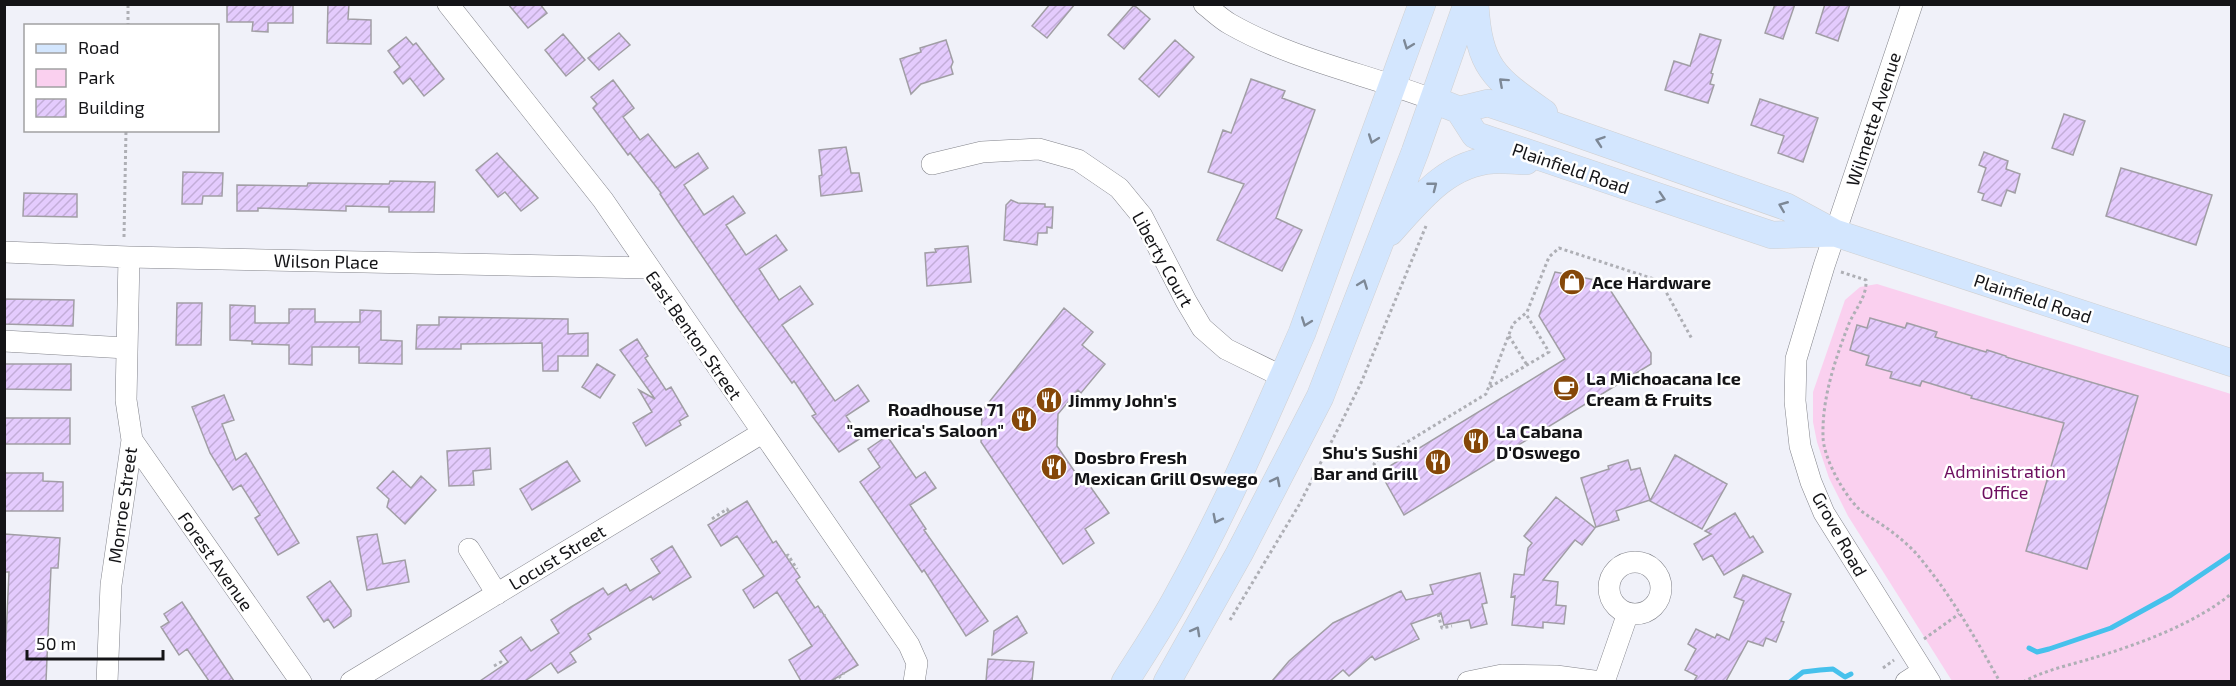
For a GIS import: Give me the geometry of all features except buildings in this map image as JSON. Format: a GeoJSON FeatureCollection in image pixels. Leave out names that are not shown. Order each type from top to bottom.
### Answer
{"type":"FeatureCollection","features":[{"type":"Feature","properties":{"kind":"main road"},"geometry":{"type":"LineString","coordinates":[[1125,681],[1178,595],[1232,490],[1302,333],[1422,4]]}},
{"type":"Feature","properties":{"kind":"main road"},"geometry":{"type":"LineString","coordinates":[[1167,681],[1239,554],[1320,397],[1434,100],[1467,4]]}},
{"type":"Feature","properties":{"kind":"main road"},"geometry":{"type":"LineString","coordinates":[[1475,4],[1476,26],[1482,52],[1496,76],[1509,88],[1567,129]]}},
{"type":"Feature","properties":{"kind":"main road"},"geometry":{"type":"LineString","coordinates":[[1434,100],[1459,110]]}},
{"type":"Feature","properties":{"kind":"main road","name":"Plainfield Road"},"geometry":{"type":"LineString","coordinates":[[1835,233],[1772,235],[1475,135],[1459,110],[1488,103],[1787,207],[1835,233],[2232,363]]}},
{"type":"Feature","properties":{"kind":"main road"},"geometry":{"type":"LineString","coordinates":[[1379,244],[1428,190],[1455,170],[1474,163],[1494,160],[1555,163]]}},
{"type":"Feature","properties":{"kind":"street","name":"East Benton Street"},"geometry":{"type":"LineString","coordinates":[[448,4],[603,200],[909,645],[917,663],[915,680]]}},
{"type":"Feature","properties":{"kind":"street"},"geometry":{"type":"LineString","coordinates":[[1204,4],[1229,24],[1295,54],[1393,84],[1434,100]]}},
{"type":"Feature","properties":{"kind":"street","name":"Wilmette Avenue"},"geometry":{"type":"LineString","coordinates":[[1835,233],[1911,4]]}},
{"type":"Feature","properties":{"kind":"street","name":"Liberty Court"},"geometry":{"type":"LineString","coordinates":[[932,164],[982,152],[1039,149],[1078,160],[1119,188],[1142,216],[1202,328],[1226,349],[1282,377]]}},
{"type":"Feature","properties":{"kind":"street","name":"Grove Road"},"geometry":{"type":"LineString","coordinates":[[1835,233],[1796,359],[1795,401],[1800,446],[1810,482],[1824,513],[1920,678]]}},
{"type":"Feature","properties":{"kind":"street","name":"Wilson Place"},"geometry":{"type":"LineString","coordinates":[[4,252],[127,249],[648,268]]}},
{"type":"Feature","properties":{"kind":"street","name":"Monroe Street"},"geometry":{"type":"LineString","coordinates":[[107,681],[111,585],[132,440],[126,400],[127,249]]}},
{"type":"Feature","properties":{"kind":"street"},"geometry":{"type":"LineString","coordinates":[[4,341],[126,348]]}},
{"type":"Feature","properties":{"kind":"street","name":"Locust Street"},"geometry":{"type":"LineString","coordinates":[[351,681],[762,433]]}},
{"type":"Feature","properties":{"kind":"street","name":"Forest Avenue"},"geometry":{"type":"LineString","coordinates":[[132,440],[301,681]]}},
{"type":"Feature","properties":{"kind":"street"},"geometry":{"type":"LineString","coordinates":[[469,549],[497,594]]}},
{"type":"Feature","properties":{"kind":"street"},"geometry":{"type":"LineString","coordinates":[[1468,681],[1502,675],[1556,676],[1603,681],[1628,613]]}},
{"type":"Feature","properties":{"kind":"path"},"geometry":{"type":"LineString","coordinates":[[128,4],[128,24]]}},
{"type":"Feature","properties":{"kind":"path"},"geometry":{"type":"LineString","coordinates":[[126,132],[127,249]]}},
{"type":"Feature","properties":{"kind":"path"},"geometry":{"type":"LineString","coordinates":[[1229,621],[1299,505],[1340,425],[1431,217]]}},
{"type":"Feature","properties":{"kind":"path"},"geometry":{"type":"LineString","coordinates":[[1377,471],[1374,464],[1376,461],[1486,394],[1516,321],[1526,314],[1549,256],[1556,249],[1562,248],[1660,281],[1692,339]]}},
{"type":"Feature","properties":{"kind":"path"},"geometry":{"type":"LineString","coordinates":[[1866,280],[1867,291],[1849,323],[1823,415],[1822,439],[1828,459],[1858,508],[1910,545],[1941,584],[2001,681]]}},
{"type":"Feature","properties":{"kind":"path"},"geometry":{"type":"LineString","coordinates":[[1488,388],[1549,352],[1526,314]]}},
{"type":"Feature","properties":{"kind":"path"},"geometry":{"type":"LineString","coordinates":[[1509,336],[1527,365]]}},
{"type":"Feature","properties":{"kind":"path"},"geometry":{"type":"LineString","coordinates":[[712,519],[727,509],[729,512]]}},
{"type":"Feature","properties":{"kind":"path"},"geometry":{"type":"LineString","coordinates":[[786,556],[788,555],[797,569]]}},
{"type":"Feature","properties":{"kind":"path"},"geometry":{"type":"LineString","coordinates":[[2023,681],[2048,671],[2136,645],[2186,621],[2221,602],[2232,593]]}},
{"type":"Feature","properties":{"kind":"path"},"geometry":{"type":"LineString","coordinates":[[820,610],[825,616]]}},
{"type":"Feature","properties":{"kind":"path"},"geometry":{"type":"LineString","coordinates":[[1438,614],[1442,628],[1452,626]]}},
{"type":"Feature","properties":{"kind":"path"},"geometry":{"type":"LineString","coordinates":[[1918,643],[1959,614]]}},
{"type":"Feature","properties":{"kind":"path"},"geometry":{"type":"LineString","coordinates":[[494,666],[501,662],[503,665]]}},
{"type":"Feature","properties":{"kind":"path"},"geometry":{"type":"LineString","coordinates":[[834,681],[844,673]]}},
{"type":"Feature","properties":{"kind":"green space","name":"Administration Office"},"geometry":{"type":"Polygon","coordinates":[[[1877,284],[2231,394],[2231,681],[1952,681],[1848,516],[1829,478],[1813,422],[1813,392],[1845,300],[1860,287],[1877,284]]]}},
{"type":"Feature","properties":{"kind":"waterway"},"geometry":{"type":"LineString","coordinates":[[2029,648],[2037,652],[2111,628],[2171,595],[2232,554]]}},
{"type":"Feature","properties":{"kind":"waterway"},"geometry":{"type":"LineString","coordinates":[[1790,682],[1803,672],[1833,669],[1845,677],[1851,674]]}},
{"type":"Feature","properties":{"kind":"place","name":"Ace Hardware"},"geometry":{"type":"Point","coordinates":[1572,282]}},
{"type":"Feature","properties":{"kind":"place","name":"La Michoacana Ice Cream & Fruits"},"geometry":{"type":"Point","coordinates":[1566,388]}},
{"type":"Feature","properties":{"kind":"place","name":"Jimmy John's"},"geometry":{"type":"Point","coordinates":[1049,400]}},
{"type":"Feature","properties":{"kind":"place","name":"Roadhouse 71 \"america's Saloon\""},"geometry":{"type":"Point","coordinates":[1024,419]}},
{"type":"Feature","properties":{"kind":"place","name":"La Cabana D'Oswego"},"geometry":{"type":"Point","coordinates":[1476,441]}},
{"type":"Feature","properties":{"kind":"place","name":"Shu's Sushi Bar and Grill"},"geometry":{"type":"Point","coordinates":[1438,462]}},
{"type":"Feature","properties":{"kind":"place","name":"Dosbro Fresh Mexican Grill Oswego"},"geometry":{"type":"Point","coordinates":[1054,467]}}]}
